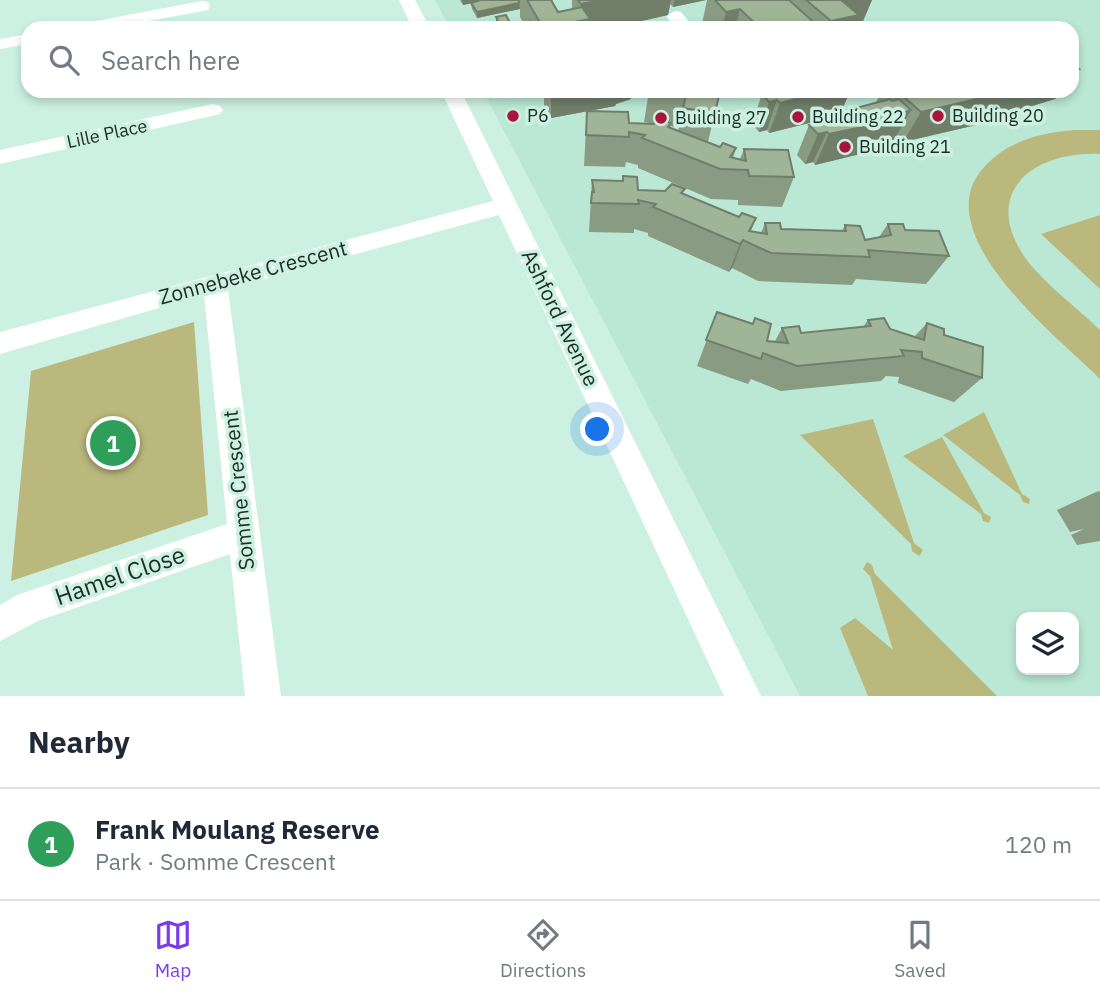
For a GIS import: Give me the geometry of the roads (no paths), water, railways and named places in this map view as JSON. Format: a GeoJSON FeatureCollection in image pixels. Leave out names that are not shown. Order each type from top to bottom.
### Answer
{"type":"FeatureCollection","features":[{"type":"Feature","properties":{"kind":"street"},"geometry":{"type":"LineString","coordinates":[[407,0],[418,21]]}},
{"type":"Feature","properties":{"kind":"street"},"geometry":{"type":"LineString","coordinates":[[122,21],[202,6]]}},
{"type":"Feature","properties":{"kind":"street"},"geometry":{"type":"LineString","coordinates":[[0,44],[21,40]]}},
{"type":"Feature","properties":{"kind":"street","name":"Ashford Avenue"},"geometry":{"type":"LineString","coordinates":[[454,98],[743,696]]}},
{"type":"Feature","properties":{"kind":"street","name":"Lille Place"},"geometry":{"type":"LineString","coordinates":[[0,157],[213,110]]}},
{"type":"Feature","properties":{"kind":"street","name":"Zonnebeke Crescent"},"geometry":{"type":"LineString","coordinates":[[0,343],[506,205]]}},
{"type":"Feature","properties":{"kind":"street","name":"Somme Crescent"},"geometry":{"type":"LineString","coordinates":[[215,284],[263,696]]}},
{"type":"Feature","properties":{"kind":"street","name":"Hamel Close"},"geometry":{"type":"LineString","coordinates":[[0,624],[29,607],[243,534]]}},
{"type":"Feature","properties":{"kind":"place","name":"P6"},"geometry":{"type":"Point","coordinates":[513,116]}},
{"type":"Feature","properties":{"kind":"place","name":"Building 20"},"geometry":{"type":"Point","coordinates":[938,116]}},
{"type":"Feature","properties":{"kind":"place","name":"Building 22"},"geometry":{"type":"Point","coordinates":[798,117]}},
{"type":"Feature","properties":{"kind":"place","name":"Building 27"},"geometry":{"type":"Point","coordinates":[661,118]}},
{"type":"Feature","properties":{"kind":"place","name":"Building 21"},"geometry":{"type":"Point","coordinates":[845,147]}},
{"type":"Feature","properties":{"kind":"place","name":"Frank Moulang Reserve"},"geometry":{"type":"Point","coordinates":[113,443]}}]}
